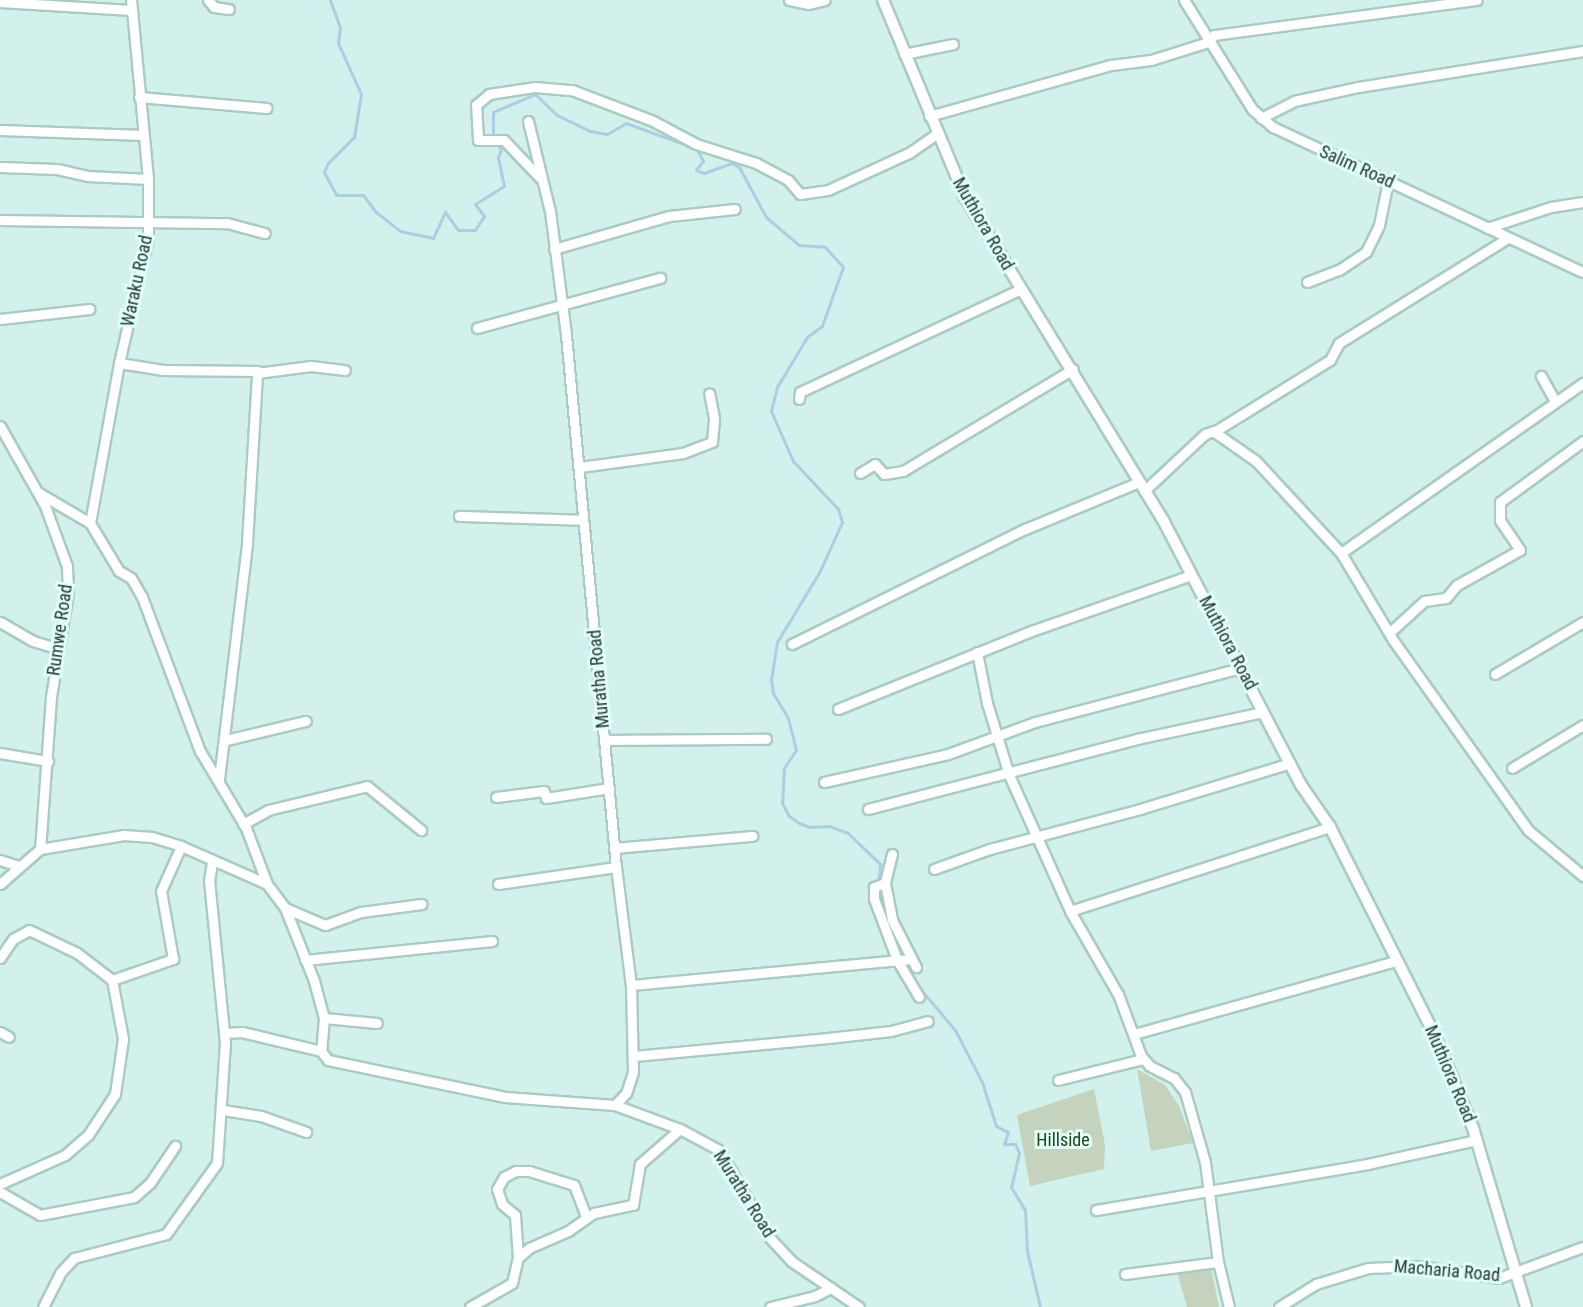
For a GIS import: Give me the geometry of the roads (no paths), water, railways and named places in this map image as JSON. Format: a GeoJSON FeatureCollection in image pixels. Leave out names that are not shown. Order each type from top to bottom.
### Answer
{"type":"FeatureCollection","features":[{"type":"Feature","properties":{"kind":"street"},"geometry":{"type":"LineString","coordinates":[[208,0],[214,7],[229,9]]}},
{"type":"Feature","properties":{"kind":"street"},"geometry":{"type":"LineString","coordinates":[[789,0],[808,4],[825,0]]}},
{"type":"Feature","properties":{"kind":"street","name":"Muthiora Road"},"geometry":{"type":"LineString","coordinates":[[883,0],[936,134],[965,197],[1073,369],[1191,574],[1290,763],[1330,827],[1435,1036],[1476,1140],[1526,1307]]}},
{"type":"Feature","properties":{"kind":"street","name":"Salim Road"},"geometry":{"type":"LineString","coordinates":[[1184,0],[1208,42],[1261,118],[1281,132],[1583,272]]}},
{"type":"Feature","properties":{"kind":"street"},"geometry":{"type":"LineString","coordinates":[[929,116],[1111,65],[1151,60],[1208,42],[1214,35],[1478,0]]}},
{"type":"Feature","properties":{"kind":"street"},"geometry":{"type":"LineString","coordinates":[[0,3],[131,5]]}},
{"type":"Feature","properties":{"kind":"street","name":"Waraku Road"},"geometry":{"type":"LineString","coordinates":[[90,523],[119,363],[136,295],[148,220],[148,179],[131,5]]}},
{"type":"Feature","properties":{"kind":"street"},"geometry":{"type":"LineString","coordinates":[[904,54],[953,44]]}},
{"type":"Feature","properties":{"kind":"street"},"geometry":{"type":"LineString","coordinates":[[1261,118],[1294,101],[1358,87],[1583,51]]}},
{"type":"Feature","properties":{"kind":"street"},"geometry":{"type":"LineString","coordinates":[[540,178],[504,140],[478,140],[476,105],[489,94],[535,87],[572,90],[653,122],[696,144],[756,163],[788,180],[800,194],[828,190],[909,153],[936,134]]}},
{"type":"Feature","properties":{"kind":"street"},"geometry":{"type":"LineString","coordinates":[[139,98],[267,108]]}},
{"type":"Feature","properties":{"kind":"street","name":"Muratha Road"},"geometry":{"type":"LineString","coordinates":[[528,121],[542,167],[540,178],[550,211],[562,307],[580,467],[614,848],[630,985],[634,1056],[626,1093],[615,1105]]}},
{"type":"Feature","properties":{"kind":"street"},"geometry":{"type":"LineString","coordinates":[[0,130],[143,135]]}},
{"type":"Feature","properties":{"kind":"street"},"geometry":{"type":"LineString","coordinates":[[0,167],[57,169],[88,176],[148,179]]}},
{"type":"Feature","properties":{"kind":"street"},"geometry":{"type":"LineString","coordinates":[[1307,282],[1340,270],[1366,252],[1379,225],[1388,181]]}},
{"type":"Feature","properties":{"kind":"street"},"geometry":{"type":"LineString","coordinates":[[1487,228],[1551,207],[1583,202]]}},
{"type":"Feature","properties":{"kind":"street"},"geometry":{"type":"LineString","coordinates":[[554,249],[669,216],[735,210]]}},
{"type":"Feature","properties":{"kind":"street"},"geometry":{"type":"LineString","coordinates":[[0,220],[148,220],[157,225],[227,222],[265,232]]}},
{"type":"Feature","properties":{"kind":"street"},"geometry":{"type":"LineString","coordinates":[[792,644],[1025,529],[1141,487],[1198,439],[1330,360],[1339,343],[1508,238]]}},
{"type":"Feature","properties":{"kind":"street"},"geometry":{"type":"LineString","coordinates":[[477,328],[562,307],[660,278]]}},
{"type":"Feature","properties":{"kind":"street"},"geometry":{"type":"LineString","coordinates":[[798,399],[800,392],[1021,289]]}},
{"type":"Feature","properties":{"kind":"street"},"geometry":{"type":"LineString","coordinates":[[0,320],[89,309]]}},
{"type":"Feature","properties":{"kind":"street"},"geometry":{"type":"LineString","coordinates":[[119,363],[163,370],[258,371],[311,366],[345,370]]}},
{"type":"Feature","properties":{"kind":"street"},"geometry":{"type":"LineString","coordinates":[[860,473],[874,464],[884,474],[903,471],[1073,369]]}},
{"type":"Feature","properties":{"kind":"street"},"geometry":{"type":"LineString","coordinates":[[219,779],[226,740],[234,631],[247,543],[258,371]]}},
{"type":"Feature","properties":{"kind":"street"},"geometry":{"type":"LineString","coordinates":[[1540,376],[1556,401]]}},
{"type":"Feature","properties":{"kind":"street"},"geometry":{"type":"LineString","coordinates":[[1341,553],[1583,383]]}},
{"type":"Feature","properties":{"kind":"street"},"geometry":{"type":"LineString","coordinates":[[580,467],[683,453],[712,442],[714,418],[709,393]]}},
{"type":"Feature","properties":{"kind":"street","name":"Rumwe Road"},"geometry":{"type":"LineString","coordinates":[[0,426],[39,493],[67,566],[68,592],[51,697],[40,849]]}},
{"type":"Feature","properties":{"kind":"street"},"geometry":{"type":"LineString","coordinates":[[1213,431],[1256,461],[1341,553],[1389,633],[1528,830],[1583,876]]}},
{"type":"Feature","properties":{"kind":"street"},"geometry":{"type":"LineString","coordinates":[[1389,633],[1424,601],[1446,598],[1457,585],[1520,550],[1500,520],[1500,502],[1583,442]]}},
{"type":"Feature","properties":{"kind":"street"},"geometry":{"type":"LineString","coordinates":[[39,493],[90,523],[119,571],[130,578],[142,597],[155,624],[179,702],[200,751],[219,779],[243,824],[267,884],[285,908],[324,1018],[321,1051]]}},
{"type":"Feature","properties":{"kind":"street"},"geometry":{"type":"LineString","coordinates":[[459,516],[583,520]]}},
{"type":"Feature","properties":{"kind":"street"},"geometry":{"type":"LineString","coordinates":[[838,709],[977,652],[1191,574]]}},
{"type":"Feature","properties":{"kind":"street"},"geometry":{"type":"LineString","coordinates":[[0,622],[33,641],[59,649]]}},
{"type":"Feature","properties":{"kind":"street"},"geometry":{"type":"LineString","coordinates":[[1495,674],[1583,622]]}},
{"type":"Feature","properties":{"kind":"street"},"geometry":{"type":"LineString","coordinates":[[977,652],[1009,775],[1070,911],[1118,994],[1143,1059],[1173,1078],[1185,1092],[1199,1135],[1218,1262],[1229,1307]]}},
{"type":"Feature","properties":{"kind":"street"},"geometry":{"type":"LineString","coordinates":[[824,782],[948,754],[997,734],[1114,703],[1162,686],[1241,668]]}},
{"type":"Feature","properties":{"kind":"street"},"geometry":{"type":"LineString","coordinates":[[868,809],[1009,775],[1137,739],[1263,712]]}},
{"type":"Feature","properties":{"kind":"street"},"geometry":{"type":"LineString","coordinates":[[226,740],[306,721]]}},
{"type":"Feature","properties":{"kind":"street"},"geometry":{"type":"LineString","coordinates":[[1512,768],[1583,725]]}},
{"type":"Feature","properties":{"kind":"street"},"geometry":{"type":"LineString","coordinates":[[605,740],[766,739]]}},
{"type":"Feature","properties":{"kind":"street"},"geometry":{"type":"LineString","coordinates":[[0,753],[48,761]]}},
{"type":"Feature","properties":{"kind":"street"},"geometry":{"type":"LineString","coordinates":[[934,869],[1037,835],[1160,804],[1290,763]]}},
{"type":"Feature","properties":{"kind":"street"},"geometry":{"type":"LineString","coordinates":[[243,824],[268,810],[367,786],[421,830]]}},
{"type":"Feature","properties":{"kind":"street"},"geometry":{"type":"LineString","coordinates":[[496,797],[544,791],[546,798],[609,788]]}},
{"type":"Feature","properties":{"kind":"street"},"geometry":{"type":"LineString","coordinates":[[1070,911],[1330,827]]}},
{"type":"Feature","properties":{"kind":"street"},"geometry":{"type":"LineString","coordinates":[[0,884],[40,849],[124,835],[152,837],[181,846],[212,862],[267,884]]}},
{"type":"Feature","properties":{"kind":"street"},"geometry":{"type":"LineString","coordinates":[[614,848],[752,836]]}},
{"type":"Feature","properties":{"kind":"street"},"geometry":{"type":"LineString","coordinates":[[112,980],[172,959],[161,891],[181,846]]}},
{"type":"Feature","properties":{"kind":"street"},"geometry":{"type":"LineString","coordinates":[[892,854],[885,883],[902,960]]}},
{"type":"Feature","properties":{"kind":"street"},"geometry":{"type":"LineString","coordinates":[[0,860],[18,866]]}},
{"type":"Feature","properties":{"kind":"street"},"geometry":{"type":"LineString","coordinates":[[43,1307],[60,1273],[80,1255],[166,1234],[217,1163],[223,1110],[225,1033],[208,881],[212,862]]}},
{"type":"Feature","properties":{"kind":"street"},"geometry":{"type":"LineString","coordinates":[[498,884],[616,867]]}},
{"type":"Feature","properties":{"kind":"street"},"geometry":{"type":"LineString","coordinates":[[885,883],[874,887],[882,925],[919,997]]}},
{"type":"Feature","properties":{"kind":"street"},"geometry":{"type":"LineString","coordinates":[[285,908],[325,925],[361,912],[421,904]]}},
{"type":"Feature","properties":{"kind":"street"},"geometry":{"type":"LineString","coordinates":[[0,958],[13,939],[29,930],[77,953],[112,980],[123,1039],[115,1094],[76,1149],[0,1184]]}},
{"type":"Feature","properties":{"kind":"street"},"geometry":{"type":"LineString","coordinates":[[305,960],[492,941]]}},
{"type":"Feature","properties":{"kind":"street"},"geometry":{"type":"LineString","coordinates":[[630,985],[902,960],[916,967]]}},
{"type":"Feature","properties":{"kind":"street"},"geometry":{"type":"LineString","coordinates":[[1134,1034],[1396,961]]}},
{"type":"Feature","properties":{"kind":"street"},"geometry":{"type":"LineString","coordinates":[[324,1018],[377,1023]]}},
{"type":"Feature","properties":{"kind":"street"},"geometry":{"type":"LineString","coordinates":[[634,1056],[891,1031],[928,1021]]}},
{"type":"Feature","properties":{"kind":"street"},"geometry":{"type":"LineString","coordinates":[[0,1032],[9,1037]]}},
{"type":"Feature","properties":{"kind":"street","name":"Muratha Road"},"geometry":{"type":"LineString","coordinates":[[225,1033],[242,1032],[321,1051],[328,1060],[339,1065],[422,1082],[505,1097],[615,1105],[680,1129],[719,1150],[769,1237],[790,1261],[859,1307]]}},
{"type":"Feature","properties":{"kind":"street"},"geometry":{"type":"LineString","coordinates":[[1058,1080],[1143,1059]]}},
{"type":"Feature","properties":{"kind":"street"},"geometry":{"type":"LineString","coordinates":[[223,1110],[261,1116],[306,1132]]}},
{"type":"Feature","properties":{"kind":"street"},"geometry":{"type":"LineString","coordinates":[[518,1257],[529,1248],[568,1231],[585,1217],[633,1205],[640,1164],[680,1129]]}},
{"type":"Feature","properties":{"kind":"street"},"geometry":{"type":"LineString","coordinates":[[1096,1210],[1368,1164],[1476,1140]]}},
{"type":"Feature","properties":{"kind":"street"},"geometry":{"type":"LineString","coordinates":[[0,1192],[40,1215],[134,1197],[150,1184],[175,1146]]}},
{"type":"Feature","properties":{"kind":"street"},"geometry":{"type":"LineString","coordinates":[[470,1307],[512,1283],[518,1257],[515,1215],[502,1204],[497,1189],[504,1177],[516,1171],[529,1171],[574,1185],[585,1217]]}},
{"type":"Feature","properties":{"kind":"street","name":"Macharia Road"},"geometry":{"type":"LineString","coordinates":[[1279,1307],[1316,1284],[1384,1266],[1419,1266],[1490,1278],[1515,1274],[1583,1247]]}},
{"type":"Feature","properties":{"kind":"street"},"geometry":{"type":"LineString","coordinates":[[1125,1274],[1218,1262]]}},
{"type":"Feature","properties":{"kind":"street"},"geometry":{"type":"LineString","coordinates":[[770,1307],[815,1296],[831,1288]]}},
{"type":"Feature","properties":{"kind":"waterway"},"geometry":{"type":"LineString","coordinates":[[330,0],[340,27],[338,43],[361,94],[354,137],[328,163],[324,172],[336,195],[363,195],[376,212],[400,231],[433,238],[445,212],[458,230],[475,230],[484,216],[475,204],[504,186],[498,157],[501,149],[496,143]]}},
{"type":"Feature","properties":{"kind":"waterway"},"geometry":{"type":"LineString","coordinates":[[493,137],[493,112],[535,94],[557,115],[590,131],[607,134],[626,123],[697,149],[703,161],[696,170],[704,173],[731,163],[739,167],[766,217],[799,245],[825,247],[843,267],[822,326],[807,337],[777,387],[771,411],[793,461],[838,509],[842,522],[820,571],[777,642],[771,679],[773,693],[788,718],[796,750],[784,768],[782,803],[789,816],[799,823],[810,827],[829,826],[848,833],[880,864],[878,886],[886,918]]}},
{"type":"Feature","properties":{"kind":"waterway"},"geometry":{"type":"LineString","coordinates":[[890,930],[907,968]]}},
{"type":"Feature","properties":{"kind":"waterway"},"geometry":{"type":"LineString","coordinates":[[916,984],[955,1030],[982,1082],[996,1126],[1008,1132],[1004,1144],[1015,1144],[1019,1153],[1011,1187],[1025,1210],[1027,1251],[1040,1307]]}},
{"type":"Feature","properties":{"kind":"park label","name":"Hillside"},"geometry":{"type":"Point","coordinates":[1063,1140]}}]}
